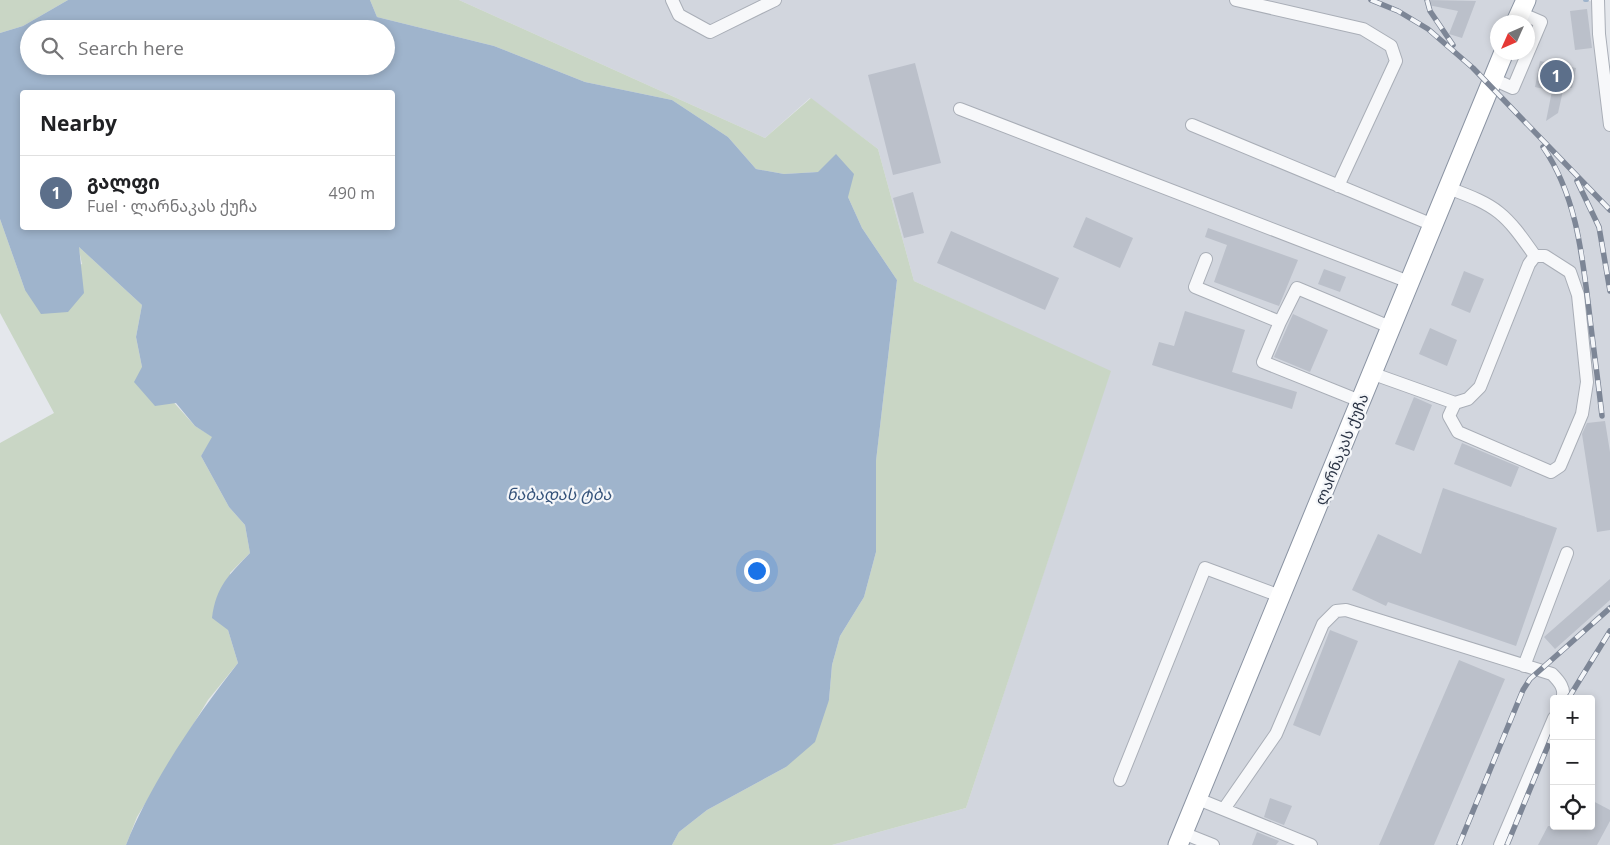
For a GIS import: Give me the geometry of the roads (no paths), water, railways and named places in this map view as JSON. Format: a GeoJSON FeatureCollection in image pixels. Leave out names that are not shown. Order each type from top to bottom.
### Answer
{"type":"FeatureCollection","features":[{"type":"Feature","properties":{"kind":"highway","name":"ლარნაკას ქუჩა"},"geometry":{"type":"LineString","coordinates":[[1181,839],[1501,60]]}},
{"type":"Feature","properties":{"kind":"street"},"geometry":{"type":"LineString","coordinates":[[672,0],[679,15],[710,32],[775,0]]}},
{"type":"Feature","properties":{"kind":"street"},"geometry":{"type":"LineString","coordinates":[[1236,0],[1364,29],[1391,46],[1396,61],[1338,186]]}},
{"type":"Feature","properties":{"kind":"street"},"geometry":{"type":"LineString","coordinates":[[1598,0],[1599,34],[1610,125]]}},
{"type":"Feature","properties":{"kind":"street"},"geometry":{"type":"LineString","coordinates":[[1493,79],[1513,88],[1541,22],[1521,12]]}},
{"type":"Feature","properties":{"kind":"street"},"geometry":{"type":"LineString","coordinates":[[960,109],[1409,282]]}},
{"type":"Feature","properties":{"kind":"street"},"geometry":{"type":"LineString","coordinates":[[1192,125],[1433,224]]}},
{"type":"Feature","properties":{"kind":"street"},"geometry":{"type":"LineString","coordinates":[[1448,188],[1494,207],[1512,222],[1535,256]]}},
{"type":"Feature","properties":{"kind":"street"},"geometry":{"type":"LineString","coordinates":[[1371,373],[1455,403],[1468,399],[1480,387],[1528,264],[1535,256],[1545,256],[1570,272],[1578,295],[1587,382],[1582,414],[1560,466],[1551,472],[1458,432],[1449,416],[1455,403]]}},
{"type":"Feature","properties":{"kind":"street"},"geometry":{"type":"LineString","coordinates":[[1206,259],[1195,287],[1280,322]]}},
{"type":"Feature","properties":{"kind":"street"},"geometry":{"type":"LineString","coordinates":[[1360,401],[1263,362],[1297,288],[1390,327]]}},
{"type":"Feature","properties":{"kind":"street"},"geometry":{"type":"LineString","coordinates":[[1524,666],[1567,553]]}},
{"type":"Feature","properties":{"kind":"street"},"geometry":{"type":"LineString","coordinates":[[1120,780],[1205,568],[1280,596]]}},
{"type":"Feature","properties":{"kind":"street"},"geometry":{"type":"LineString","coordinates":[[1224,809],[1276,734],[1323,624],[1336,611],[1346,610],[1552,674],[1560,682],[1564,695]]}},
{"type":"Feature","properties":{"kind":"street"},"geometry":{"type":"LineString","coordinates":[[1500,845],[1550,727]]}},
{"type":"Feature","properties":{"kind":"street"},"geometry":{"type":"LineString","coordinates":[[1198,799],[1311,845]]}},
{"type":"Feature","properties":{"kind":"street"},"geometry":{"type":"LineString","coordinates":[[1181,839],[1213,845]]}},
{"type":"Feature","properties":{"kind":"water","name":"ნაბადას ტბა"},"geometry":{"type":"Polygon","coordinates":[[[68,0],[370,0],[377,17],[389,20],[33,20],[68,0]]]}},
{"type":"Feature","properties":{"kind":"water","name":"ნაბადას ტბა"},"geometry":{"type":"Polygon","coordinates":[[[395,21],[494,46],[585,82],[672,100],[728,137],[756,169],[784,174],[818,172],[836,154],[854,174],[848,197],[862,228],[897,280],[876,461],[876,552],[864,597],[840,636],[832,665],[829,700],[815,742],[786,767],[707,810],[679,832],[672,845],[126,845],[161,774],[191,727],[238,663],[228,630],[212,618],[220,589],[250,553],[245,525],[229,507],[201,456],[212,437],[195,426],[176,403],[155,406],[134,382],[142,367],[136,337],[142,305],[79,247],[84,293],[68,312],[41,314],[25,290],[0,219],[0,33],[20,27],[20,75],[395,75],[395,21]]]}},
{"type":"Feature","properties":{"kind":"railway"},"geometry":{"type":"LineString","coordinates":[[1371,0],[1398,11],[1428,29],[1473,68],[1610,210]]}},
{"type":"Feature","properties":{"kind":"railway"},"geometry":{"type":"LineString","coordinates":[[1427,0],[1430,11],[1453,45]]}},
{"type":"Feature","properties":{"kind":"railway"},"geometry":{"type":"LineString","coordinates":[[1543,147],[1563,185],[1576,225],[1584,267],[1602,416]]}},
{"type":"Feature","properties":{"kind":"railway"},"geometry":{"type":"LineString","coordinates":[[1577,181],[1599,227],[1610,291]]}},
{"type":"Feature","properties":{"kind":"railway"},"geometry":{"type":"LineString","coordinates":[[1459,845],[1523,690],[1530,679],[1610,608]]}},
{"type":"Feature","properties":{"kind":"railway"},"geometry":{"type":"LineString","coordinates":[[1570,695],[1610,631]]}},
{"type":"Feature","properties":{"kind":"railway"},"geometry":{"type":"LineString","coordinates":[[1507,845],[1550,740]]}},
{"type":"Feature","properties":{"kind":"place","name":"გალფი"},"geometry":{"type":"Point","coordinates":[1556,76]}}]}
